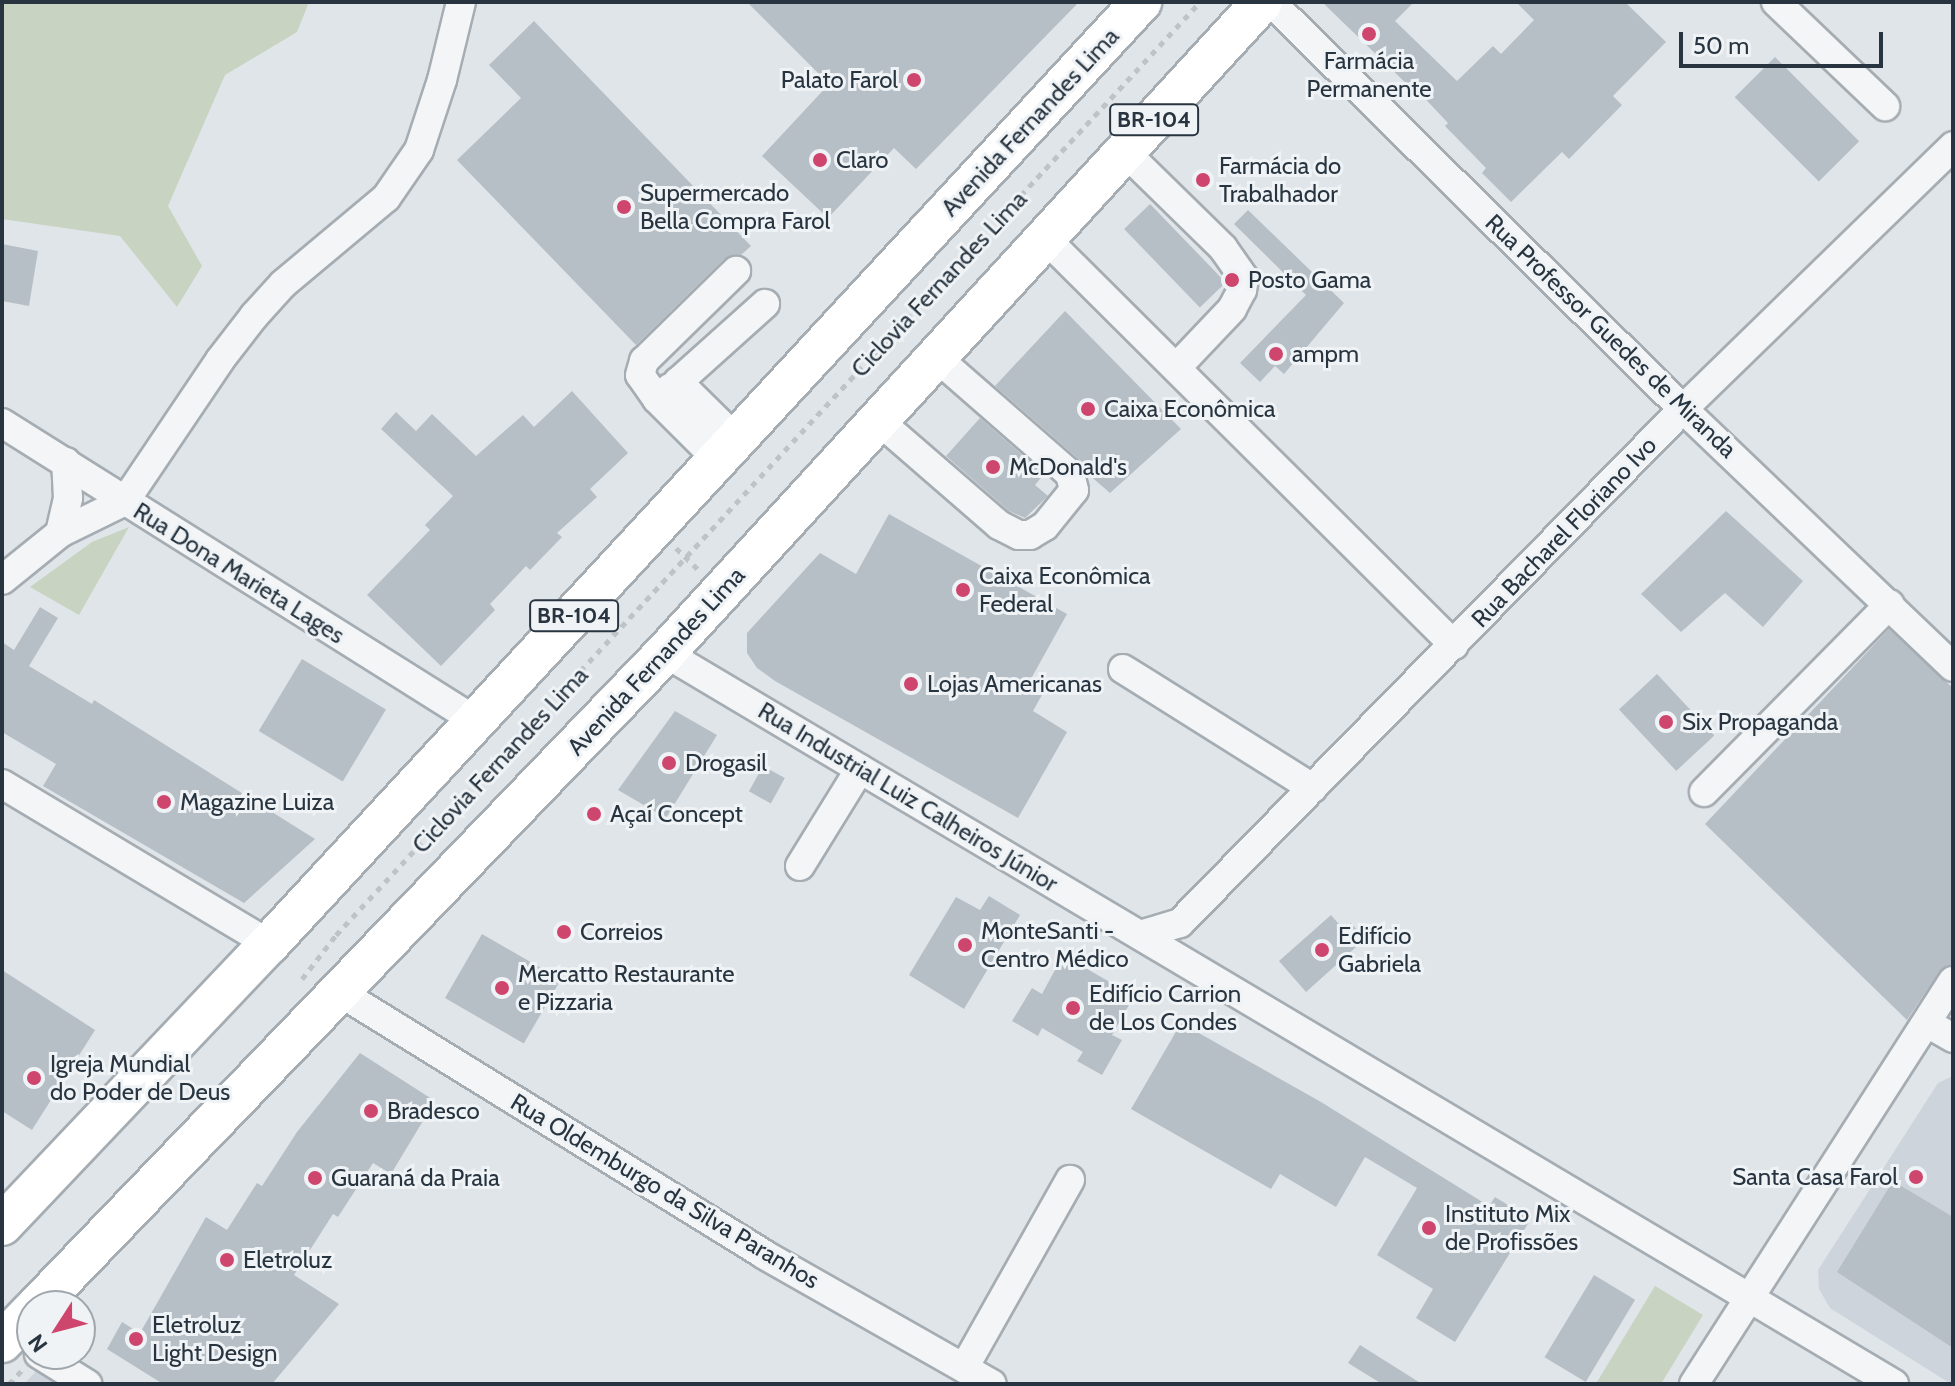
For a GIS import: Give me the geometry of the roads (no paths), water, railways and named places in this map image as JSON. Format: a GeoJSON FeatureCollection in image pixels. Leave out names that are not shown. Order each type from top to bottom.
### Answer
{"type":"FeatureCollection","features":[{"type":"Feature","properties":{"kind":"highway","name":"Avenida Fernandes Lima"},"geometry":{"type":"LineString","coordinates":[[2,1225],[269,944],[1141,2]]}},
{"type":"Feature","properties":{"kind":"highway","name":"Avenida Fernandes Lima"},"geometry":{"type":"LineString","coordinates":[[53,1290],[665,653],[1262,2]]}},
{"type":"Feature","properties":{"kind":"street"},"geometry":{"type":"LineString","coordinates":[[2,580],[60,533],[125,501],[220,360],[254,316],[283,284],[386,198],[419,150],[442,80],[461,2]]}},
{"type":"Feature","properties":{"kind":"street","name":"Rua Professor Guedes de Miranda"},"geometry":{"type":"LineString","coordinates":[[1271,2],[1683,409],[1953,667]]}},
{"type":"Feature","properties":{"kind":"street"},"geometry":{"type":"LineString","coordinates":[[1776,2],[1885,106]]}},
{"type":"Feature","properties":{"kind":"street"},"geometry":{"type":"LineString","coordinates":[[1125,152],[1223,248],[1244,278],[1242,290],[1232,309],[1176,368]]}},
{"type":"Feature","properties":{"kind":"street","name":"Rua Bacharel Floriano Ivo"},"geometry":{"type":"LineString","coordinates":[[1140,935],[1180,923],[1683,409],[1951,152]]}},
{"type":"Feature","properties":{"kind":"street"},"geometry":{"type":"LineString","coordinates":[[1045,238],[1454,645]]}},
{"type":"Feature","properties":{"kind":"street"},"geometry":{"type":"LineString","coordinates":[[728,450],[668,390],[640,375],[644,361],[736,271]]}},
{"type":"Feature","properties":{"kind":"street"},"geometry":{"type":"LineString","coordinates":[[668,390],[765,304]]}},
{"type":"Feature","properties":{"kind":"street"},"geometry":{"type":"LineString","coordinates":[[879,421],[999,525],[1019,535],[1030,535],[1045,526],[1074,490],[1070,474],[937,358]]}},
{"type":"Feature","properties":{"kind":"street","name":"Rua Dona Marieta Lages"},"geometry":{"type":"LineString","coordinates":[[2,423],[476,721]]}},
{"type":"Feature","properties":{"kind":"street"},"geometry":{"type":"LineString","coordinates":[[60,533],[68,498],[66,462]]}},
{"type":"Feature","properties":{"kind":"street"},"geometry":{"type":"LineString","coordinates":[[1704,792],[1890,604]]}},
{"type":"Feature","properties":{"kind":"street","name":"Rua Industrial Luiz Calheiros Júnior"},"geometry":{"type":"LineString","coordinates":[[665,653],[1140,935],[1189,968],[1894,1384]]}},
{"type":"Feature","properties":{"kind":"street"},"geometry":{"type":"LineString","coordinates":[[1123,669],[1313,788]]}},
{"type":"Feature","properties":{"kind":"street"},"geometry":{"type":"LineString","coordinates":[[800,866],[860,769]]}},
{"type":"Feature","properties":{"kind":"street"},"geometry":{"type":"LineString","coordinates":[[2,784],[269,944]]}},
{"type":"Feature","properties":{"kind":"street"},"geometry":{"type":"LineString","coordinates":[[1180,923],[1189,968]]}},
{"type":"Feature","properties":{"kind":"street"},"geometry":{"type":"LineString","coordinates":[[1694,1384],[1953,981]]}},
{"type":"Feature","properties":{"kind":"street","name":"Rua Oldemburgo da Silva Paranhos"},"geometry":{"type":"LineString","coordinates":[[341,993],[763,1254],[992,1384]]}},
{"type":"Feature","properties":{"kind":"street"},"geometry":{"type":"LineString","coordinates":[[1927,1023],[1953,1038]]}},
{"type":"Feature","properties":{"kind":"street"},"geometry":{"type":"LineString","coordinates":[[964,1368],[1070,1180]]}},
{"type":"Feature","properties":{"kind":"street"},"geometry":{"type":"LineString","coordinates":[[68,1370],[87,1384]]}},
{"type":"Feature","properties":{"kind":"place","name":"Farmácia Permanente"},"geometry":{"type":"Point","coordinates":[1369,34]}},
{"type":"Feature","properties":{"kind":"place","name":"Palato Farol"},"geometry":{"type":"Point","coordinates":[914,80]}},
{"type":"Feature","properties":{"kind":"place","name":"Claro"},"geometry":{"type":"Point","coordinates":[820,160]}},
{"type":"Feature","properties":{"kind":"place","name":"Farmácia do Trabalhador"},"geometry":{"type":"Point","coordinates":[1203,180]}},
{"type":"Feature","properties":{"kind":"place","name":"Supermercado Bella Compra Farol"},"geometry":{"type":"Point","coordinates":[624,207]}},
{"type":"Feature","properties":{"kind":"place","name":"Posto Gama"},"geometry":{"type":"Point","coordinates":[1232,280]}},
{"type":"Feature","properties":{"kind":"place","name":"ampm"},"geometry":{"type":"Point","coordinates":[1276,354]}},
{"type":"Feature","properties":{"kind":"place","name":"Caixa Econômica"},"geometry":{"type":"Point","coordinates":[1088,409]}},
{"type":"Feature","properties":{"kind":"place","name":"McDonald's"},"geometry":{"type":"Point","coordinates":[993,467]}},
{"type":"Feature","properties":{"kind":"place","name":"Caixa Econômica Federal"},"geometry":{"type":"Point","coordinates":[963,590]}},
{"type":"Feature","properties":{"kind":"place","name":"Lojas Americanas"},"geometry":{"type":"Point","coordinates":[911,684]}},
{"type":"Feature","properties":{"kind":"place","name":"Six Propaganda"},"geometry":{"type":"Point","coordinates":[1666,722]}},
{"type":"Feature","properties":{"kind":"place","name":"Drogasil"},"geometry":{"type":"Point","coordinates":[669,763]}},
{"type":"Feature","properties":{"kind":"place","name":"Magazine Luiza"},"geometry":{"type":"Point","coordinates":[164,802]}},
{"type":"Feature","properties":{"kind":"place","name":"Açaí Concept"},"geometry":{"type":"Point","coordinates":[594,814]}},
{"type":"Feature","properties":{"kind":"place","name":"Correios"},"geometry":{"type":"Point","coordinates":[564,932]}},
{"type":"Feature","properties":{"kind":"place","name":"MonteSanti - Centro Médico"},"geometry":{"type":"Point","coordinates":[965,945]}},
{"type":"Feature","properties":{"kind":"place","name":"Edifício Gabriela"},"geometry":{"type":"Point","coordinates":[1322,950]}},
{"type":"Feature","properties":{"kind":"place","name":"Mercatto Restaurante e Pizzaria"},"geometry":{"type":"Point","coordinates":[502,988]}},
{"type":"Feature","properties":{"kind":"place","name":"Edifício Carrion de Los Condes"},"geometry":{"type":"Point","coordinates":[1073,1008]}},
{"type":"Feature","properties":{"kind":"place","name":"Igreja Mundial do Poder de Deus"},"geometry":{"type":"Point","coordinates":[34,1078]}},
{"type":"Feature","properties":{"kind":"place","name":"Bradesco"},"geometry":{"type":"Point","coordinates":[371,1111]}},
{"type":"Feature","properties":{"kind":"place","name":"Santa Casa Farol"},"geometry":{"type":"Point","coordinates":[1916,1177]}},
{"type":"Feature","properties":{"kind":"place","name":"Guaraná da Praia"},"geometry":{"type":"Point","coordinates":[315,1178]}},
{"type":"Feature","properties":{"kind":"place","name":"Instituto Mix de Profissões"},"geometry":{"type":"Point","coordinates":[1429,1228]}},
{"type":"Feature","properties":{"kind":"place","name":"Eletroluz"},"geometry":{"type":"Point","coordinates":[227,1260]}},
{"type":"Feature","properties":{"kind":"place","name":"Eletroluz Light Design"},"geometry":{"type":"Point","coordinates":[136,1339]}}]}
